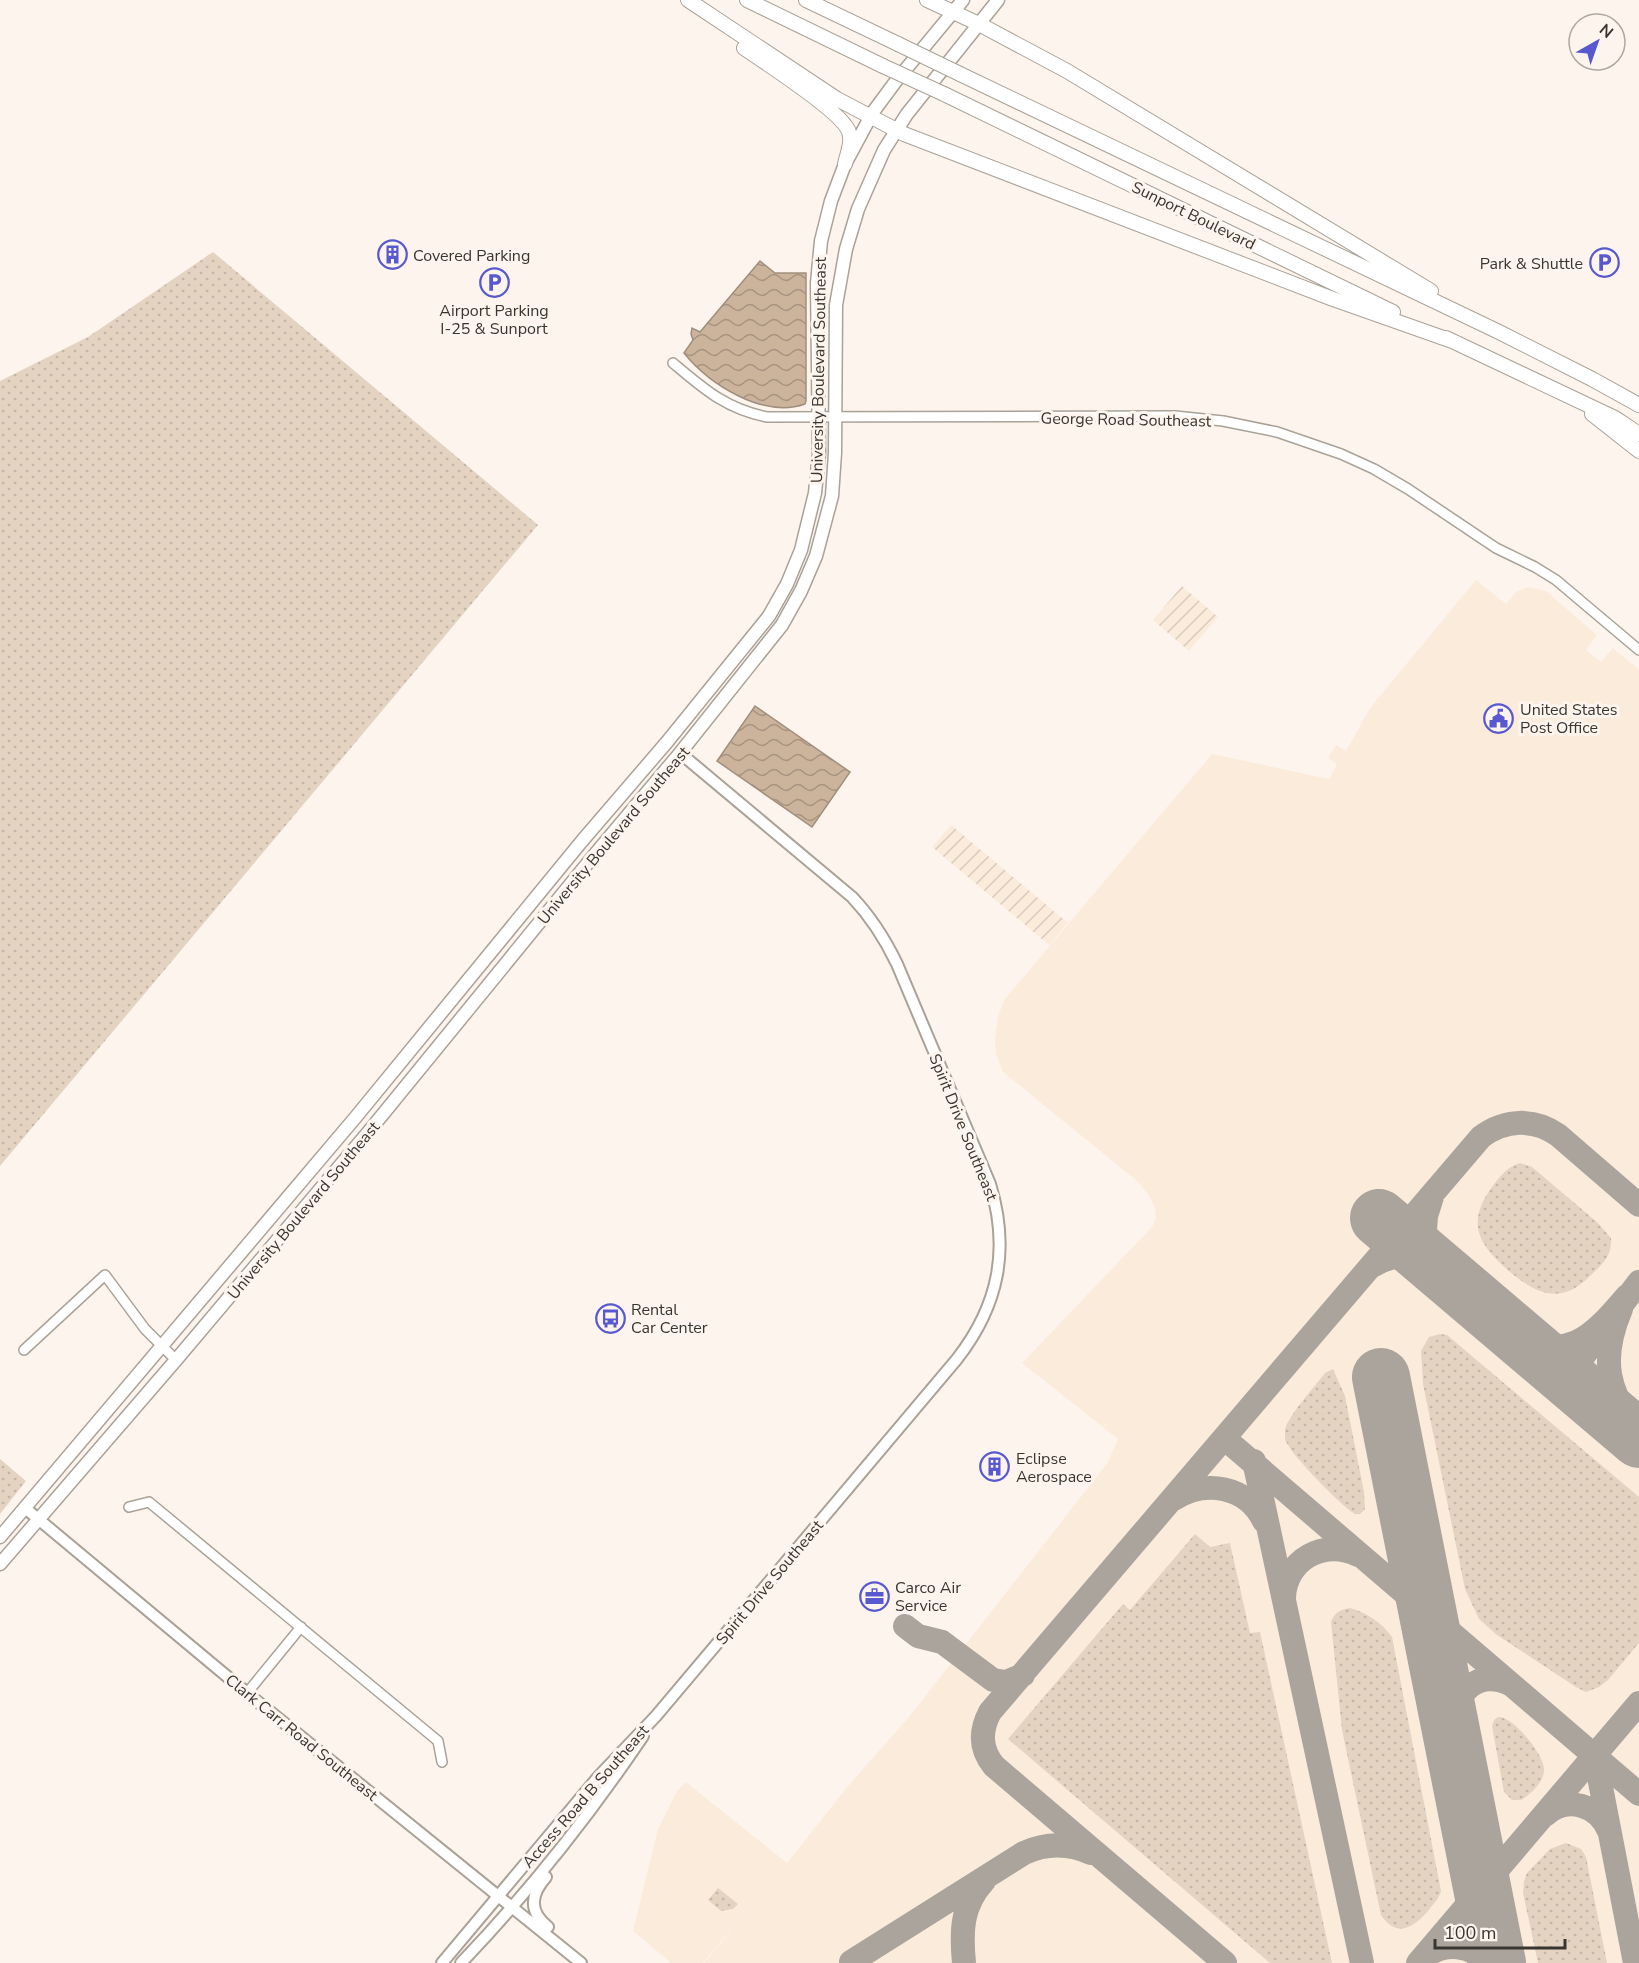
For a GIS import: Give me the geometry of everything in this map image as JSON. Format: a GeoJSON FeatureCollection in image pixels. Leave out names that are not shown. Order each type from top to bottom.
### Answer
{"type":"FeatureCollection","features":[{"type":"Feature","properties":{"kind":"main road","name":"Sunport Boulevard"},"geometry":{"type":"LineString","coordinates":[[747,0],[1452,341],[1615,417],[1639,434]]}},
{"type":"Feature","properties":{"kind":"main road","name":"Sunport Boulevard"},"geometry":{"type":"LineString","coordinates":[[806,0],[1500,332],[1639,405]]}},
{"type":"Feature","properties":{"kind":"main road"},"geometry":{"type":"LineString","coordinates":[[927,0],[979,24],[1067,71],[1500,332]]}},
{"type":"Feature","properties":{"kind":"main road","name":"University Boulevard Southeast"},"geometry":{"type":"LineString","coordinates":[[0,1538],[355,1118],[758,631],[787,584],[801,550],[812,513],[818,473],[819,262],[831,201],[844,164],[870,116],[963,0]]}},
{"type":"Feature","properties":{"kind":"main road","name":"University Boulevard Southeast"},"geometry":{"type":"LineString","coordinates":[[0,1564],[370,1131],[771,641],[806,583],[822,537],[832,496],[835,453],[835,325],[842,267],[851,230],[865,189],[896,130],[919,96],[998,0]]}},
{"type":"Feature","properties":{"kind":"main road"},"geometry":{"type":"LineString","coordinates":[[694,4],[837,99],[896,130],[1332,299],[1452,341]]}},
{"type":"Feature","properties":{"kind":"main road"},"geometry":{"type":"LineString","coordinates":[[694,4],[719,30],[823,104],[849,129],[850,137],[844,164]]}},
{"type":"Feature","properties":{"kind":"main road"},"geometry":{"type":"LineString","coordinates":[[1563,393],[1639,451]]}},
{"type":"Feature","properties":{"kind":"main road","name":"Spirit Drive Southeast"},"geometry":{"type":"LineString","coordinates":[[667,742],[680,753]]}},
{"type":"Feature","properties":{"kind":"street","name":"George Road Southeast"},"geometry":{"type":"LineString","coordinates":[[673,363],[708,392],[741,411],[767,417],[1174,416],[1243,424],[1294,437],[1341,454],[1390,478],[1496,549],[1545,573],[1639,650]]}},
{"type":"Feature","properties":{"kind":"street","name":"Spirit Drive Southeast"},"geometry":{"type":"LineString","coordinates":[[656,1716],[967,1346],[982,1320],[992,1295],[998,1272],[1000,1237],[996,1204],[990,1184],[897,964],[874,923],[852,897],[680,753]]}},
{"type":"Feature","properties":{"kind":"street"},"geometry":{"type":"LineString","coordinates":[[24,1350],[105,1275],[134,1316],[176,1360]]}},
{"type":"Feature","properties":{"kind":"street"},"geometry":{"type":"LineString","coordinates":[[129,1507],[149,1502],[438,1742],[442,1762]]}},
{"type":"Feature","properties":{"kind":"street","name":"Clark Carr Road Southeast"},"geometry":{"type":"LineString","coordinates":[[25,1508],[247,1693],[582,1963]]}},
{"type":"Feature","properties":{"kind":"street"},"geometry":{"type":"LineString","coordinates":[[247,1693],[301,1627]]}},
{"type":"Feature","properties":{"kind":"street","name":"Access Road B Southeast"},"geometry":{"type":"LineString","coordinates":[[511,1906],[584,1820],[656,1716]]}},
{"type":"Feature","properties":{"kind":"street","name":"Access Road B Southeast"},"geometry":{"type":"LineString","coordinates":[[499,1896],[599,1776],[656,1716]]}},
{"type":"Feature","properties":{"kind":"street"},"geometry":{"type":"LineString","coordinates":[[582,1963],[578,1952],[540,1920],[535,1911],[534,1899],[537,1887],[575,1841],[584,1820]]}},
{"type":"Feature","properties":{"kind":"street"},"geometry":{"type":"LineString","coordinates":[[442,1963],[499,1896]]}},
{"type":"Feature","properties":{"kind":"street"},"geometry":{"type":"LineString","coordinates":[[461,1963],[511,1906]]}},
{"type":"Feature","properties":{"kind":"shaded area"},"geometry":{"type":"Polygon","coordinates":[[[213,252],[538,525],[0,1166],[0,381],[88,337],[213,252]]]}},
{"type":"Feature","properties":{"kind":"shaded area"},"geometry":{"type":"Polygon","coordinates":[[[1476,580],[1506,604],[1516,592],[1528,587],[1546,591],[1597,635],[1586,650],[1601,662],[1613,648],[1639,670],[1639,1963],[704,1963],[757,1899],[703,1963],[671,1963],[633,1931],[658,1829],[677,1791],[686,1782],[787,1863],[848,1786],[909,1717],[1108,1462],[1118,1439],[1022,1363],[1152,1227],[1156,1218],[1155,1208],[1148,1194],[1137,1181],[1003,1072],[996,1054],[995,1039],[998,1016],[1004,1000],[1212,754],[1329,779],[1337,764],[1328,758],[1336,745],[1346,751],[1370,708],[1476,580]]]}},
{"type":"Feature","properties":{"kind":"shaded area"},"geometry":{"type":"Polygon","coordinates":[[[1182,586],[1218,617],[1189,651],[1153,620],[1182,586]]]}},
{"type":"Feature","properties":{"kind":"shaded area"},"geometry":{"type":"Polygon","coordinates":[[[951,825],[1068,923],[1049,945],[932,847],[951,825]]]}},
{"type":"Feature","properties":{"kind":"shaded area"},"geometry":{"type":"Polygon","coordinates":[[[1520,1163],[1532,1167],[1598,1223],[1611,1238],[1610,1250],[1603,1263],[1569,1291],[1550,1294],[1520,1280],[1490,1253],[1479,1233],[1479,1212],[1484,1200],[1501,1176],[1508,1169],[1520,1163]]]}},
{"type":"Feature","properties":{"kind":"shaded area"},"geometry":{"type":"Polygon","coordinates":[[[1447,1335],[1639,1497],[1639,1643],[1608,1680],[1599,1687],[1586,1692],[1576,1687],[1497,1635],[1479,1619],[1465,1589],[1423,1384],[1421,1351],[1429,1337],[1447,1335]]]}},
{"type":"Feature","properties":{"kind":"shaded area"},"geometry":{"type":"Polygon","coordinates":[[[1333,1369],[1345,1396],[1364,1492],[1365,1509],[1360,1514],[1345,1507],[1304,1466],[1285,1439],[1287,1424],[1296,1409],[1325,1373],[1333,1369]]]}},
{"type":"Feature","properties":{"kind":"shaded area"},"geometry":{"type":"Polygon","coordinates":[[[0,1459],[26,1481],[0,1514],[0,1459]]]}},
{"type":"Feature","properties":{"kind":"shaded area"},"geometry":{"type":"Polygon","coordinates":[[[1195,1534],[1210,1547],[1230,1543],[1250,1633],[1260,1632],[1332,1963],[1270,1963],[1008,1739],[1123,1604],[1130,1610],[1195,1534]]]}},
{"type":"Feature","properties":{"kind":"shaded area"},"geometry":{"type":"Polygon","coordinates":[[[1350,1608],[1373,1619],[1392,1637],[1441,1891],[1423,1917],[1405,1928],[1393,1927],[1381,1915],[1342,1730],[1331,1622],[1338,1612],[1350,1608]]]}},
{"type":"Feature","properties":{"kind":"shaded area"},"geometry":{"type":"Polygon","coordinates":[[[1498,1717],[1511,1722],[1519,1729],[1534,1747],[1543,1764],[1544,1771],[1539,1784],[1521,1800],[1512,1800],[1504,1792],[1492,1726],[1498,1717]]]}},
{"type":"Feature","properties":{"kind":"shaded area"},"geometry":{"type":"Polygon","coordinates":[[[1566,1843],[1581,1849],[1586,1857],[1607,1963],[1538,1963],[1523,1893],[1524,1881],[1527,1873],[1550,1849],[1566,1843]]]}},
{"type":"Feature","properties":{"kind":"shaded area"},"geometry":{"type":"Polygon","coordinates":[[[718,1888],[738,1904],[733,1909],[721,1911],[708,1900],[718,1888]]]}},
{"type":"Feature","properties":{"kind":"water"},"geometry":{"type":"Polygon","coordinates":[[[760,261],[775,273],[806,273],[805,404],[772,407],[738,396],[708,376],[684,353],[693,340],[692,328],[700,332],[760,261]]]}},
{"type":"Feature","properties":{"kind":"water"},"geometry":{"type":"Polygon","coordinates":[[[755,706],[850,772],[812,827],[717,761],[755,706]]]}},
{"type":"Feature","properties":{"kind":"taxiway"},"geometry":{"type":"LineString","coordinates":[[1225,1963],[994,1766],[986,1753],[983,1740],[984,1726],[990,1712],[1481,1137],[1510,1124],[1529,1123],[1549,1129],[1639,1205]]}},
{"type":"Feature","properties":{"kind":"taxiway"},"geometry":{"type":"LineString","coordinates":[[1432,1197],[1426,1216],[1425,1230],[1429,1247],[1439,1269],[1511,1331],[1548,1346],[1563,1346],[1576,1342],[1602,1324],[1627,1296]]}},
{"type":"Feature","properties":{"kind":"taxiway"},"geometry":{"type":"LineString","coordinates":[[1372,1266],[1389,1258],[1406,1257],[1439,1269]]}},
{"type":"Feature","properties":{"kind":"taxiway"},"geometry":{"type":"LineString","coordinates":[[1567,1378],[1639,1282]]}},
{"type":"Feature","properties":{"kind":"taxiway"},"geometry":{"type":"LineString","coordinates":[[1621,1309],[1610,1344],[1610,1375],[1620,1404],[1639,1435]]}},
{"type":"Feature","properties":{"kind":"taxiway"},"geometry":{"type":"LineString","coordinates":[[1224,1438],[1639,1794]]}},
{"type":"Feature","properties":{"kind":"taxiway"},"geometry":{"type":"LineString","coordinates":[[1254,1461],[1362,1963]]}},
{"type":"Feature","properties":{"kind":"taxiway"},"geometry":{"type":"LineString","coordinates":[[1174,1499],[1199,1489],[1224,1489],[1247,1500],[1257,1509],[1264,1521]]}},
{"type":"Feature","properties":{"kind":"taxiway"},"geometry":{"type":"LineString","coordinates":[[1284,1598],[1291,1573],[1309,1556],[1332,1549],[1345,1550],[1358,1555]]}},
{"type":"Feature","properties":{"kind":"taxiway"},"geometry":{"type":"LineString","coordinates":[[905,1626],[918,1636],[942,1642],[993,1680],[1006,1682],[1023,1675]]}},
{"type":"Feature","properties":{"kind":"taxiway"},"geometry":{"type":"LineString","coordinates":[[1450,1727],[1457,1704],[1469,1687],[1488,1679],[1512,1685]]}},
{"type":"Feature","properties":{"kind":"taxiway"},"geometry":{"type":"LineString","coordinates":[[1418,1963],[1639,1703]]}},
{"type":"Feature","properties":{"kind":"taxiway"},"geometry":{"type":"LineString","coordinates":[[1595,1756],[1635,1963]]}},
{"type":"Feature","properties":{"kind":"taxiway"},"geometry":{"type":"LineString","coordinates":[[1545,1815],[1563,1805],[1581,1806],[1597,1815],[1609,1831]]}},
{"type":"Feature","properties":{"kind":"taxiway"},"geometry":{"type":"LineString","coordinates":[[851,1962],[1024,1853],[1049,1846],[1074,1847],[1091,1853]]}},
{"type":"Feature","properties":{"kind":"taxiway"},"geometry":{"type":"LineString","coordinates":[[1495,1874],[1491,1884],[1488,1907],[1498,1963]]}},
{"type":"Feature","properties":{"kind":"taxiway"},"geometry":{"type":"LineString","coordinates":[[964,1963],[964,1920],[976,1890],[984,1881]]}},
{"type":"Feature","properties":{"kind":"taxiway"},"geometry":{"type":"LineString","coordinates":[[1425,1957],[1441,1949],[1458,1947],[1474,1952],[1489,1963]]}},
{"type":"Feature","properties":{"kind":"runway"},"geometry":{"type":"LineString","coordinates":[[1379,1218],[1639,1439]]}},
{"type":"Feature","properties":{"kind":"runway"},"geometry":{"type":"LineString","coordinates":[[1381,1377],[1497,1963]]}},
{"type":"Feature","properties":{"kind":"place","name":"Covered Parking"},"geometry":{"type":"Point","coordinates":[392,255]}},
{"type":"Feature","properties":{"kind":"place","name":"Park & Shuttle"},"geometry":{"type":"Point","coordinates":[1604,263]}},
{"type":"Feature","properties":{"kind":"place","name":"Airport Parking I-25 & Sunport"},"geometry":{"type":"Point","coordinates":[494,282]}},
{"type":"Feature","properties":{"kind":"place","name":"United States Post Office"},"geometry":{"type":"Point","coordinates":[1499,718]}},
{"type":"Feature","properties":{"kind":"place","name":"Rental Car Center"},"geometry":{"type":"Point","coordinates":[610,1318]}},
{"type":"Feature","properties":{"kind":"place","name":"Eclipse Aerospace"},"geometry":{"type":"Point","coordinates":[995,1467]}},
{"type":"Feature","properties":{"kind":"place","name":"Carco Air Service"},"geometry":{"type":"Point","coordinates":[874,1596]}}]}
